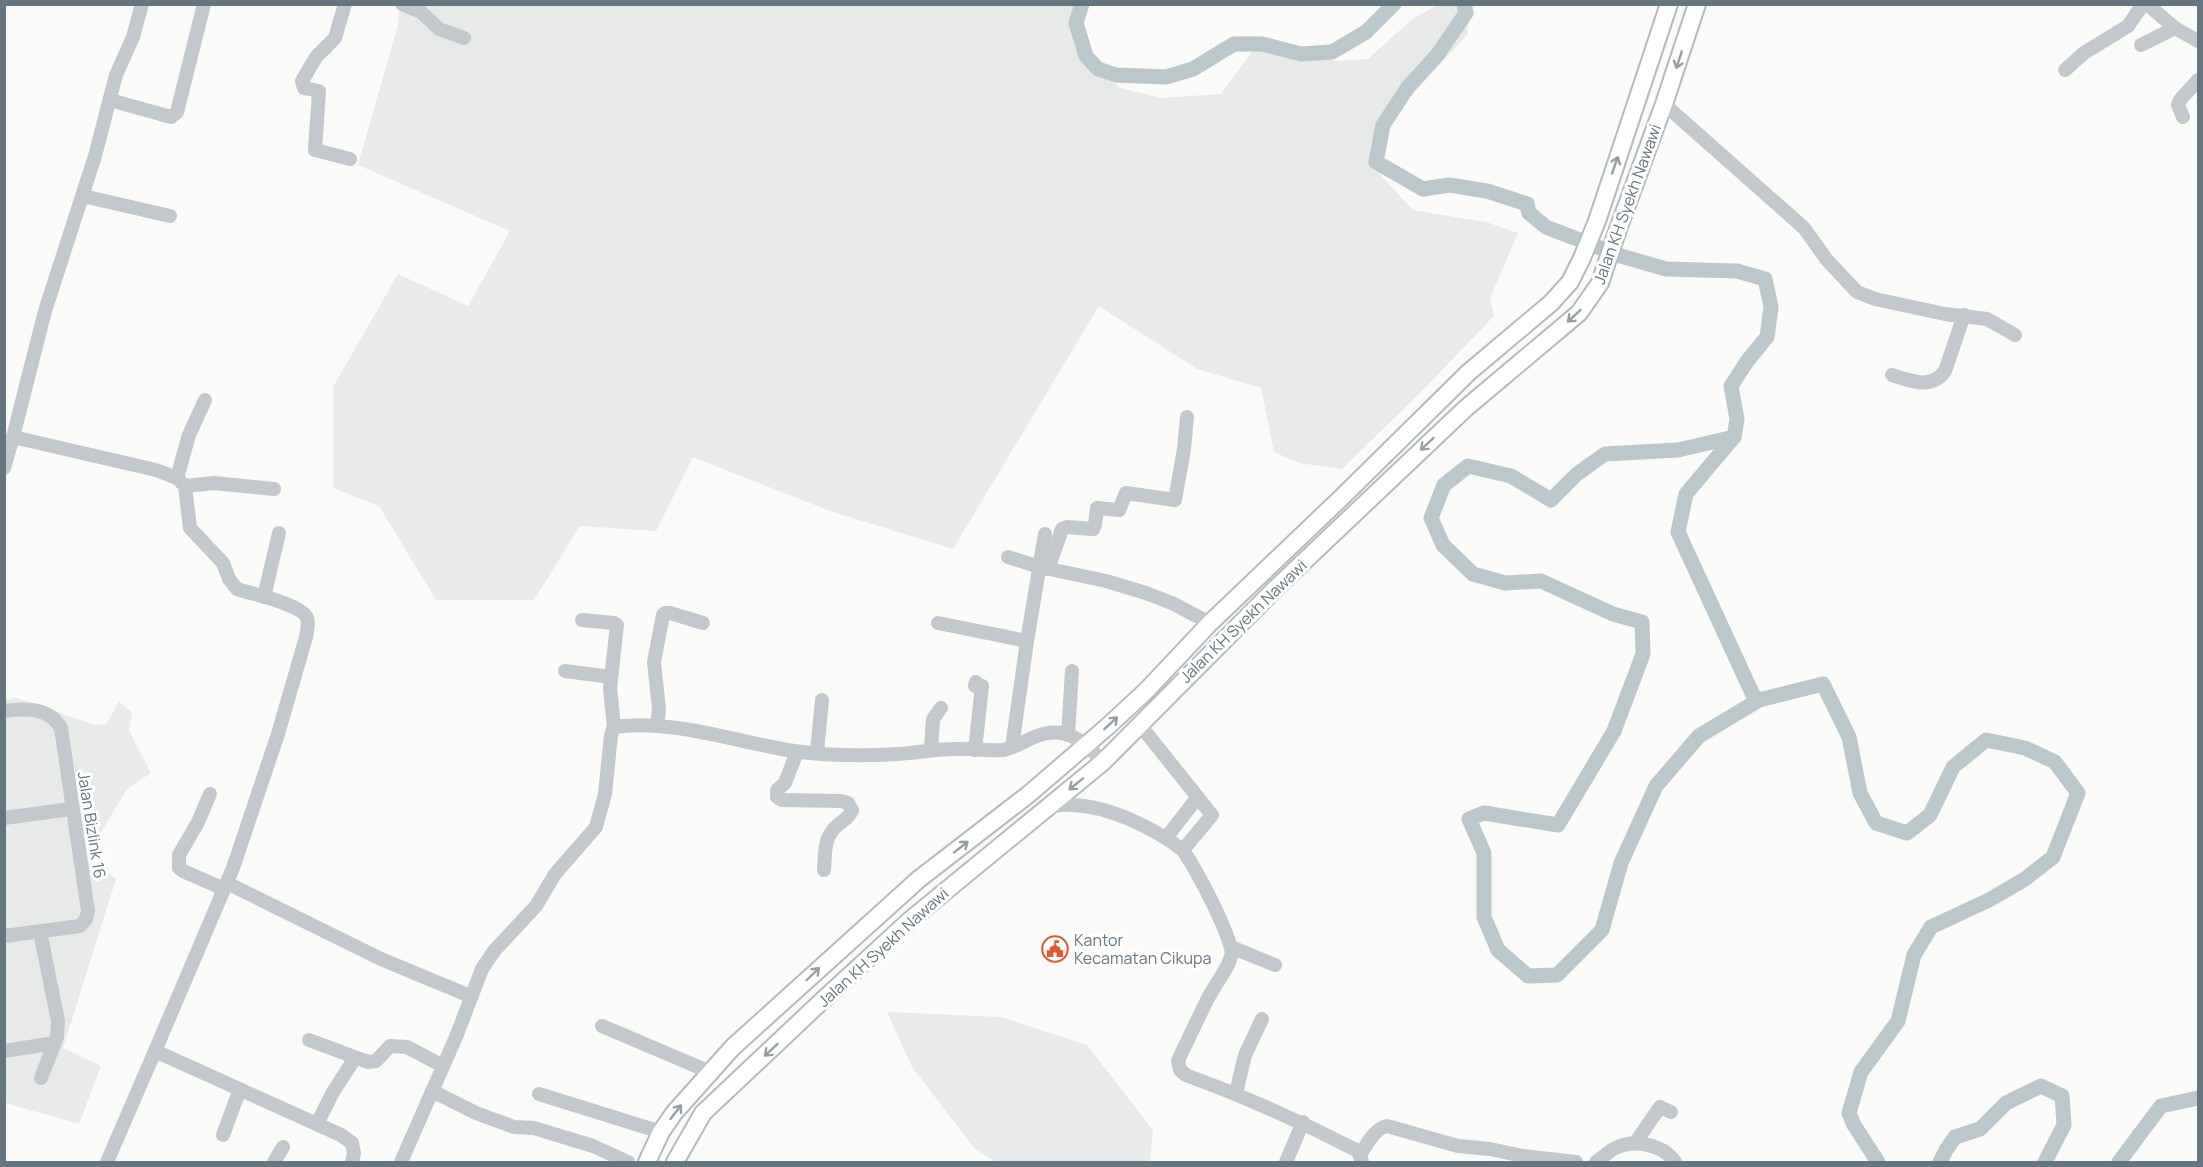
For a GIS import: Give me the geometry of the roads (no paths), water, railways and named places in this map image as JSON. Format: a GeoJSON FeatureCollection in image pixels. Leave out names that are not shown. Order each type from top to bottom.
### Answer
{"type":"FeatureCollection","features":[{"type":"Feature","properties":{"kind":"main road","name":"Jalan KH Syekh Nawawi"},"geometry":{"type":"LineString","coordinates":[[647,1162],[661,1132],[694,1089],[733,1047],[920,879],[1029,794],[1146,691],[1210,623],[1340,500],[1468,372],[1551,303],[1570,282],[1597,221],[1669,4]]}},
{"type":"Feature","properties":{"kind":"main road","name":"Jalan KH Syekh Nawawi"},"geometry":{"type":"LineString","coordinates":[[675,1162],[704,1113],[909,921],[1103,762],[1277,587],[1466,408],[1579,313],[1600,283],[1606,268],[1697,4]]}},
{"type":"Feature","properties":{"kind":"street"},"geometry":{"type":"LineString","coordinates":[[4,468],[14,437],[45,311],[83,196],[116,75],[133,37],[142,4]]}},
{"type":"Feature","properties":{"kind":"street"},"geometry":{"type":"LineString","coordinates":[[110,100],[174,116],[177,112],[204,4]]}},
{"type":"Feature","properties":{"kind":"street"},"geometry":{"type":"LineString","coordinates":[[345,4],[335,38],[316,57],[302,81],[304,88],[319,91],[315,150],[350,159]]}},
{"type":"Feature","properties":{"kind":"street"},"geometry":{"type":"LineString","coordinates":[[402,4],[421,12],[439,29],[464,38]]}},
{"type":"Feature","properties":{"kind":"street"},"geometry":{"type":"LineString","coordinates":[[2065,70],[2084,53],[2128,26],[2145,4],[2175,28],[2199,41]]}},
{"type":"Feature","properties":{"kind":"street"},"geometry":{"type":"LineString","coordinates":[[2141,45],[2175,28]]}},
{"type":"Feature","properties":{"kind":"street"},"geometry":{"type":"LineString","coordinates":[[2183,117],[2178,105],[2180,100],[2199,80]]}},
{"type":"Feature","properties":{"kind":"street"},"geometry":{"type":"LineString","coordinates":[[1664,104],[1804,228],[1827,260],[1857,292],[1889,303],[1945,314],[1987,319],[2015,335]]}},
{"type":"Feature","properties":{"kind":"street"},"geometry":{"type":"LineString","coordinates":[[83,196],[170,216]]}},
{"type":"Feature","properties":{"kind":"street"},"geometry":{"type":"LineString","coordinates":[[1892,375],[1918,383],[1930,383],[1940,376],[1945,370],[1964,315]]}},
{"type":"Feature","properties":{"kind":"street"},"geometry":{"type":"LineString","coordinates":[[107,1162],[225,886],[278,734],[308,623],[306,615],[297,608],[237,589],[231,584],[223,562],[190,528],[181,482],[189,435],[205,400]]}},
{"type":"Feature","properties":{"kind":"street"},"geometry":{"type":"LineString","coordinates":[[1044,568],[1062,529],[1067,527],[1093,529],[1097,508],[1119,510],[1126,493],[1175,500],[1187,417]]}},
{"type":"Feature","properties":{"kind":"street"},"geometry":{"type":"LineString","coordinates":[[14,437],[156,470],[181,482],[274,489]]}},
{"type":"Feature","properties":{"kind":"street"},"geometry":{"type":"LineString","coordinates":[[264,597],[279,533]]}},
{"type":"Feature","properties":{"kind":"street"},"geometry":{"type":"LineString","coordinates":[[1012,747],[1027,641],[1044,568],[1045,534]]}},
{"type":"Feature","properties":{"kind":"street"},"geometry":{"type":"LineString","coordinates":[[1008,556],[1044,568],[1106,581],[1146,593],[1174,604],[1210,623]]}},
{"type":"Feature","properties":{"kind":"street"},"geometry":{"type":"LineString","coordinates":[[657,726],[659,709],[654,662],[663,615],[669,613],[703,623]]}},
{"type":"Feature","properties":{"kind":"street"},"geometry":{"type":"LineString","coordinates":[[401,1162],[456,1037],[482,969],[494,951],[536,906],[555,874],[596,827],[605,794],[611,735],[614,727],[610,688],[617,625],[582,620]]}},
{"type":"Feature","properties":{"kind":"street"},"geometry":{"type":"LineString","coordinates":[[938,623],[1027,641]]}},
{"type":"Feature","properties":{"kind":"street"},"geometry":{"type":"LineString","coordinates":[[565,671],[611,676]]}},
{"type":"Feature","properties":{"kind":"street"},"geometry":{"type":"LineString","coordinates":[[1068,735],[1071,671]]}},
{"type":"Feature","properties":{"kind":"street"},"geometry":{"type":"LineString","coordinates":[[975,750],[982,687],[975,686],[976,682]]}},
{"type":"Feature","properties":{"kind":"street"},"geometry":{"type":"LineString","coordinates":[[817,752],[822,700]]}},
{"type":"Feature","properties":{"kind":"street","name":"Jalan Bizlink 16"},"geometry":{"type":"LineString","coordinates":[[4,711],[27,708],[56,720],[61,728],[88,911],[86,919],[80,926],[4,936]]}},
{"type":"Feature","properties":{"kind":"street"},"geometry":{"type":"LineString","coordinates":[[931,749],[933,719],[941,708]]}},
{"type":"Feature","properties":{"kind":"street"},"geometry":{"type":"LineString","coordinates":[[614,727],[634,724],[657,726],[797,752],[862,755],[898,754],[931,749],[1006,749],[1046,734],[1068,735],[1088,744],[1103,762]]}},
{"type":"Feature","properties":{"kind":"street"},"geometry":{"type":"LineString","coordinates":[[1140,725],[1212,815],[1183,850]]}},
{"type":"Feature","properties":{"kind":"street"},"geometry":{"type":"LineString","coordinates":[[797,752],[785,783],[777,790],[777,797],[782,800],[841,801],[848,803],[852,810],[850,815],[831,832],[827,841],[824,870]]}},
{"type":"Feature","properties":{"kind":"street"},"geometry":{"type":"LineString","coordinates":[[210,794],[198,822],[179,855],[179,868],[225,886],[381,959],[470,996]]}},
{"type":"Feature","properties":{"kind":"street"},"geometry":{"type":"LineString","coordinates":[[1166,838],[1197,798]]}},
{"type":"Feature","properties":{"kind":"street"},"geometry":{"type":"LineString","coordinates":[[1049,807],[1070,805],[1094,808],[1126,819],[1166,838],[1183,850],[1193,866],[1231,947],[1230,961],[1208,998],[1178,1061],[1180,1070],[1186,1075],[1236,1093],[1303,1122],[1358,1151],[1361,1159]]}},
{"type":"Feature","properties":{"kind":"street"},"geometry":{"type":"LineString","coordinates":[[4,818],[71,808]]}},
{"type":"Feature","properties":{"kind":"street"},"geometry":{"type":"LineString","coordinates":[[40,932],[58,1021],[55,1042],[41,1078]]}},
{"type":"Feature","properties":{"kind":"street"},"geometry":{"type":"LineString","coordinates":[[1231,947],[1275,965]]}},
{"type":"Feature","properties":{"kind":"street"},"geometry":{"type":"LineString","coordinates":[[1236,1093],[1245,1055],[1262,1019]]}},
{"type":"Feature","properties":{"kind":"street"},"geometry":{"type":"LineString","coordinates":[[602,1026],[710,1072]]}},
{"type":"Feature","properties":{"kind":"street"},"geometry":{"type":"LineString","coordinates":[[309,1040],[368,1062],[376,1061],[390,1046],[407,1047],[443,1065]]}},
{"type":"Feature","properties":{"kind":"street"},"geometry":{"type":"LineString","coordinates":[[4,1051],[55,1042]]}},
{"type":"Feature","properties":{"kind":"street"},"geometry":{"type":"LineString","coordinates":[[155,1051],[341,1135],[352,1143],[354,1153],[352,1162]]}},
{"type":"Feature","properties":{"kind":"street"},"geometry":{"type":"LineString","coordinates":[[317,1124],[333,1092],[355,1058]]}},
{"type":"Feature","properties":{"kind":"street"},"geometry":{"type":"LineString","coordinates":[[223,1135],[240,1089]]}},
{"type":"Feature","properties":{"kind":"street"},"geometry":{"type":"LineString","coordinates":[[432,1090],[486,1117],[514,1127],[534,1128],[593,1146],[628,1162]]}},
{"type":"Feature","properties":{"kind":"street"},"geometry":{"type":"LineString","coordinates":[[539,1094],[661,1132]]}},
{"type":"Feature","properties":{"kind":"street"},"geometry":{"type":"LineString","coordinates":[[1635,1143],[1660,1107],[1671,1112]]}},
{"type":"Feature","properties":{"kind":"street"},"geometry":{"type":"LineString","coordinates":[[1286,1162],[1303,1122]]}},
{"type":"Feature","properties":{"kind":"street"},"geometry":{"type":"LineString","coordinates":[[1361,1159],[1375,1133],[1381,1127],[1387,1126],[1458,1146],[1578,1162],[1596,1162],[1613,1149],[1635,1143],[1661,1150],[1675,1162]]}},
{"type":"Feature","properties":{"kind":"street"},"geometry":{"type":"LineString","coordinates":[[274,1162],[283,1147]]}},
{"type":"Feature","properties":{"kind":"waterway"},"geometry":{"type":"LineString","coordinates":[[1082,4],[1076,23],[1086,56],[1098,69],[1116,75],[1166,77],[1193,69],[1234,44],[1262,44],[1301,54],[1332,52],[1366,32],[1394,4]]}},
{"type":"Feature","properties":{"kind":"waterway"},"geometry":{"type":"LineString","coordinates":[[1464,4],[1466,13],[1438,54],[1408,87],[1383,125],[1376,162],[1423,189],[1449,185],[1487,191],[1527,204],[1529,213],[1546,227],[1621,256],[1666,269],[1737,271],[1765,279],[1771,307],[1767,337],[1731,386],[1737,419],[1734,437],[1678,450],[1605,454],[1577,474],[1551,500],[1511,476],[1468,466],[1444,485],[1431,518],[1443,545],[1473,574],[1505,583],[1541,581],[1613,614],[1642,622],[1643,654],[1614,731],[1558,825],[1484,813],[1469,819],[1484,853],[1484,917],[1498,950],[1528,976],[1557,975],[1602,930],[1621,863],[1656,786],[1699,736],[1759,700],[1823,684],[1849,737],[1860,793],[1876,823],[1907,833],[1930,815],[1953,767],[1986,740],[2025,748],[2055,762],[2078,793],[2053,857],[2025,879],[1989,900],[1931,927],[1914,955],[1898,1021],[1861,1072],[1849,1113],[1854,1125],[1878,1162]]}},
{"type":"Feature","properties":{"kind":"waterway"},"geometry":{"type":"LineString","coordinates":[[1734,437],[1686,494],[1678,532],[1753,695],[1759,700]]}},
{"type":"Feature","properties":{"kind":"waterway"},"geometry":{"type":"LineString","coordinates":[[1940,1162],[1955,1137],[1980,1129],[2006,1103],[2041,1086],[2062,1096],[2064,1125],[2045,1162]]}},
{"type":"Feature","properties":{"kind":"waterway"},"geometry":{"type":"LineString","coordinates":[[2119,1162],[2161,1106],[2198,1098]]}},
{"type":"Feature","properties":{"kind":"place","name":"Kantor Kecamatan Cikupa"},"geometry":{"type":"Point","coordinates":[1055,949]}}]}
